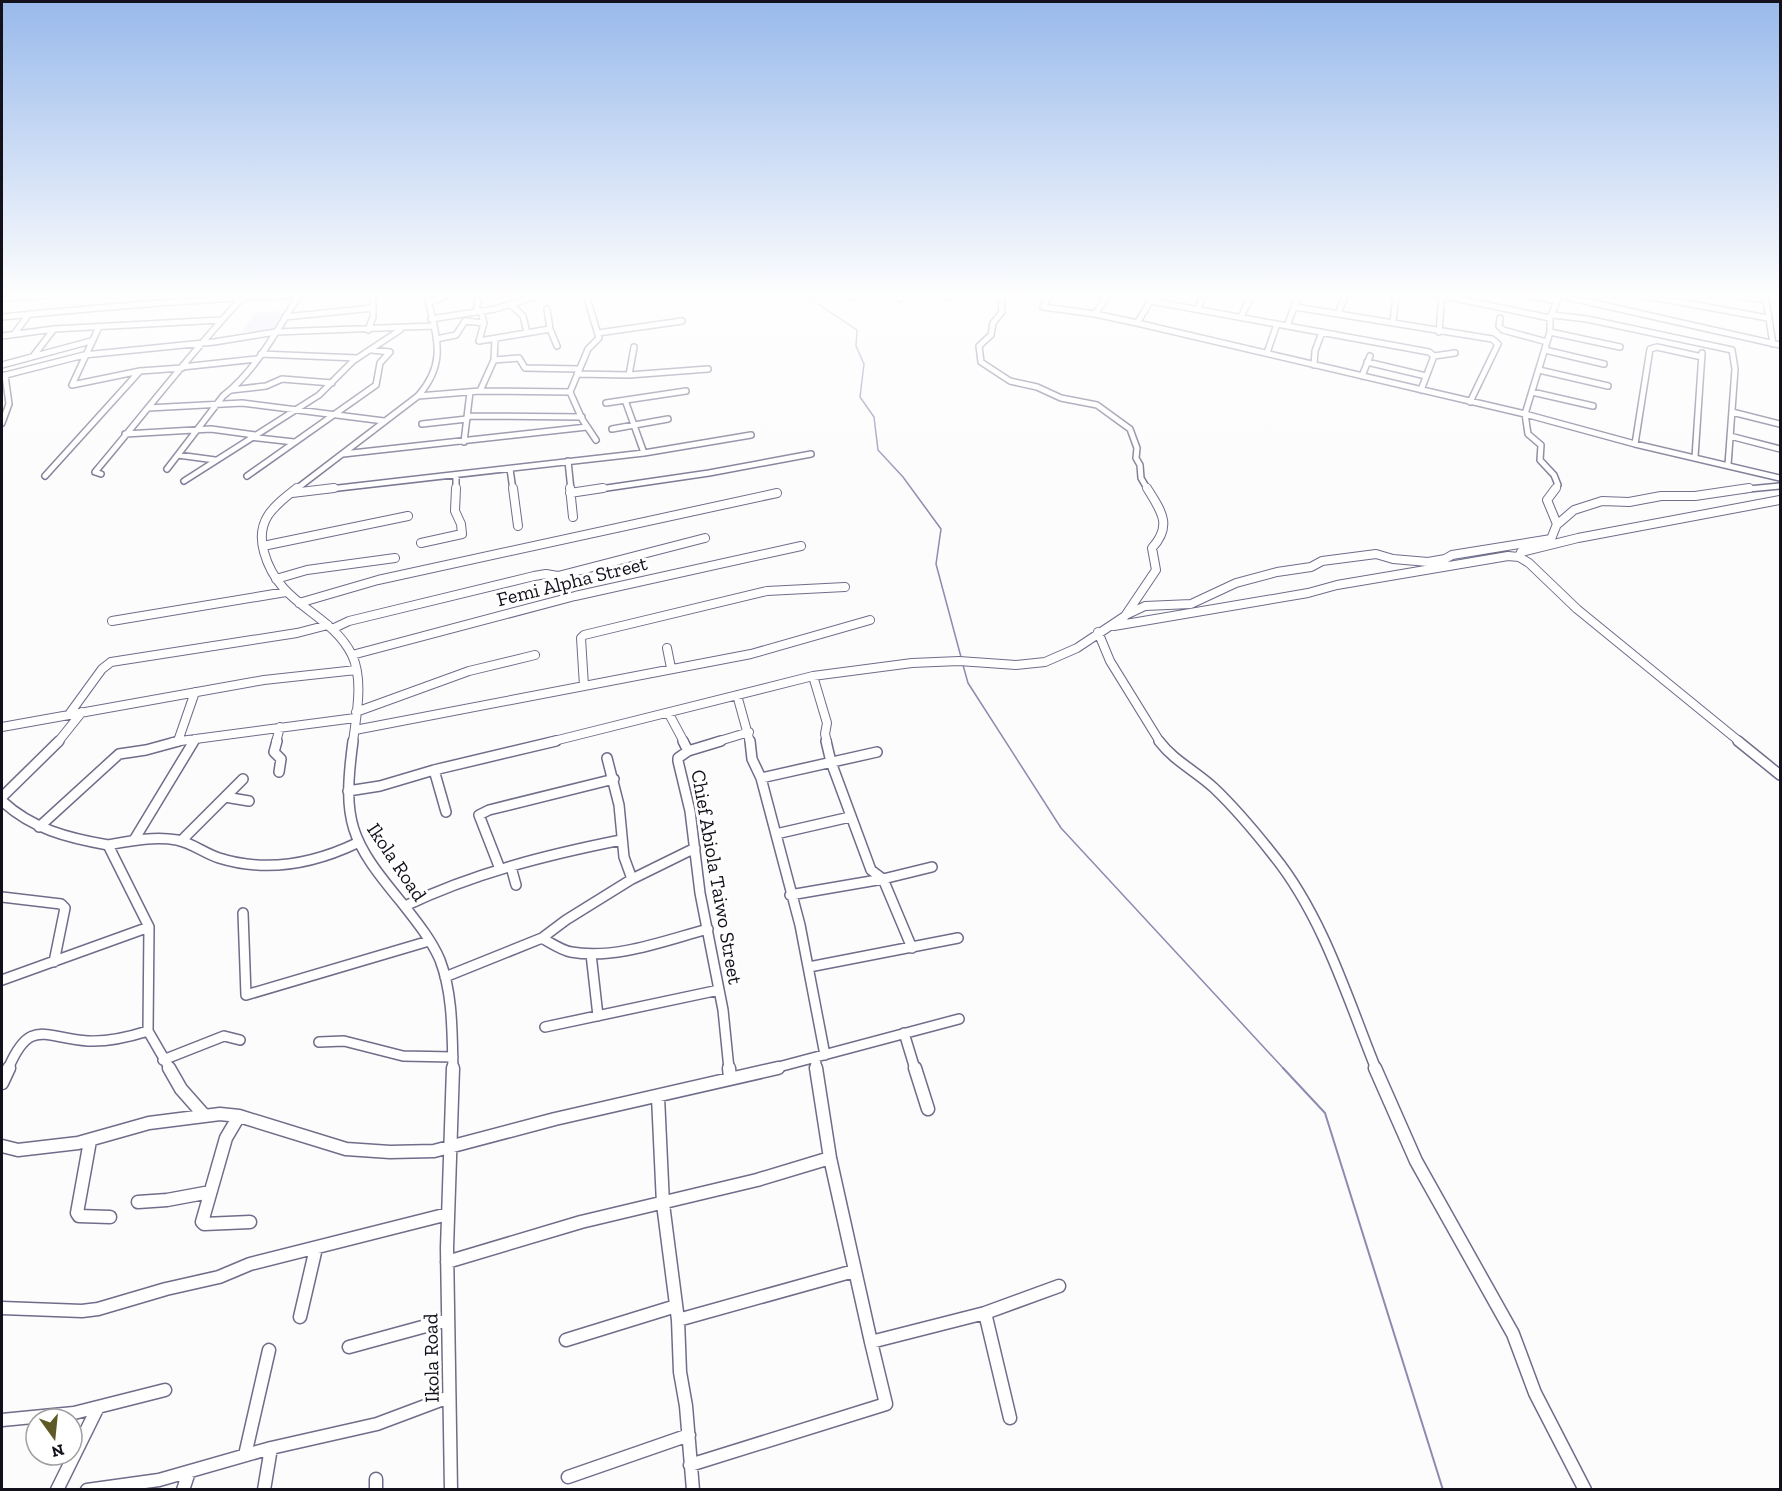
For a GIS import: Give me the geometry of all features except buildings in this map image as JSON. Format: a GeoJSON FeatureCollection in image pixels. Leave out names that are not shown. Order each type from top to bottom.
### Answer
{"type":"FeatureCollection","features":[{"type":"Feature","properties":{"kind":"street"},"geometry":{"type":"LineString","coordinates":[[2,423],[9,404],[3,376],[51,364]]}},
{"type":"Feature","properties":{"kind":"street"},"geometry":{"type":"LineString","coordinates":[[80,364],[72,385],[141,371],[208,364]]}},
{"type":"Feature","properties":{"kind":"street"},"geometry":{"type":"LineString","coordinates":[[101,474],[94,472],[185,364]]}},
{"type":"Feature","properties":{"kind":"street"},"geometry":{"type":"LineString","coordinates":[[167,469],[195,430],[253,364]]}},
{"type":"Feature","properties":{"kind":"street"},"geometry":{"type":"LineString","coordinates":[[183,481],[319,395],[351,364]]}},
{"type":"Feature","properties":{"kind":"street"},"geometry":{"type":"LineString","coordinates":[[247,476],[376,385],[380,364]]}},
{"type":"Feature","properties":{"kind":"street","name":"Ikola Road"},"geometry":{"type":"LineString","coordinates":[[438,364],[431,381],[418,396],[291,493],[265,516],[261,534],[263,546],[276,579],[285,592],[330,627],[352,655],[356,670],[356,715],[348,791],[350,823],[357,843],[429,941],[445,977],[453,1057],[447,1262],[451,1490]]}},
{"type":"Feature","properties":{"kind":"street"},"geometry":{"type":"LineString","coordinates":[[480,391],[492,364]]}},
{"type":"Feature","properties":{"kind":"street"},"geometry":{"type":"LineString","coordinates":[[522,364],[525,368],[629,375],[708,369]]}},
{"type":"Feature","properties":{"kind":"street"},"geometry":{"type":"LineString","coordinates":[[582,364],[570,392],[596,440]]}},
{"type":"Feature","properties":{"kind":"street"},"geometry":{"type":"LineString","coordinates":[[629,375],[631,364]]}},
{"type":"Feature","properties":{"kind":"street"},"geometry":{"type":"LineString","coordinates":[[983,364],[1010,381],[1037,387],[1061,398],[1097,405],[1132,433],[1137,448],[1136,458],[1142,470],[1141,478],[1160,508],[1164,529],[1160,539],[1152,548],[1156,570],[1125,616]]}},
{"type":"Feature","properties":{"kind":"street"},"geometry":{"type":"LineString","coordinates":[[1309,364],[1525,414],[1635,444],[1780,478]]}},
{"type":"Feature","properties":{"kind":"street"},"geometry":{"type":"LineString","coordinates":[[1362,376],[1367,364]]}},
{"type":"Feature","properties":{"kind":"street"},"geometry":{"type":"LineString","coordinates":[[1384,364],[1425,376]]}},
{"type":"Feature","properties":{"kind":"street"},"geometry":{"type":"LineString","coordinates":[[1421,390],[1431,364]]}},
{"type":"Feature","properties":{"kind":"street"},"geometry":{"type":"LineString","coordinates":[[1470,402],[1489,364]]}},
{"type":"Feature","properties":{"kind":"street"},"geometry":{"type":"LineString","coordinates":[[348,791],[380,786],[434,770],[669,714],[813,676],[912,663],[974,662],[1016,665],[1045,662],[1077,648],[1144,606],[1191,604],[1236,583],[1277,572],[1311,567],[1322,561],[1376,554],[1393,559],[1428,562],[1452,555],[1551,539],[1558,532],[1559,523],[1548,500],[1558,484],[1554,475],[1540,460],[1541,445],[1528,434],[1525,414],[1541,364]]}},
{"type":"Feature","properties":{"kind":"street"},"geometry":{"type":"LineString","coordinates":[[1635,444],[1648,364]]}},
{"type":"Feature","properties":{"kind":"street"},"geometry":{"type":"LineString","coordinates":[[1695,457],[1702,364]]}},
{"type":"Feature","properties":{"kind":"street"},"geometry":{"type":"LineString","coordinates":[[1728,465],[1734,364]]}},
{"type":"Feature","properties":{"kind":"street"},"geometry":{"type":"LineString","coordinates":[[1539,370],[1608,386]]}},
{"type":"Feature","properties":{"kind":"street"},"geometry":{"type":"LineString","coordinates":[[45,476],[141,371]]}},
{"type":"Feature","properties":{"kind":"street"},"geometry":{"type":"LineString","coordinates":[[231,390],[266,386],[282,380],[332,383]]}},
{"type":"Feature","properties":{"kind":"street"},"geometry":{"type":"LineString","coordinates":[[418,396],[480,391],[570,392]]}},
{"type":"Feature","properties":{"kind":"street"},"geometry":{"type":"LineString","coordinates":[[606,403],[686,391]]}},
{"type":"Feature","properties":{"kind":"street"},"geometry":{"type":"LineString","coordinates":[[464,442],[470,392]]}},
{"type":"Feature","properties":{"kind":"street"},"geometry":{"type":"LineString","coordinates":[[1532,392],[1593,406]]}},
{"type":"Feature","properties":{"kind":"street"},"geometry":{"type":"LineString","coordinates":[[625,400],[644,453]]}},
{"type":"Feature","properties":{"kind":"street"},"geometry":{"type":"LineString","coordinates":[[148,408],[242,403],[384,421]]}},
{"type":"Feature","properties":{"kind":"street"},"geometry":{"type":"LineString","coordinates":[[1732,412],[1780,424]]}},
{"type":"Feature","properties":{"kind":"street"},"geometry":{"type":"LineString","coordinates":[[422,424],[467,417],[582,417]]}},
{"type":"Feature","properties":{"kind":"street"},"geometry":{"type":"LineString","coordinates":[[612,429],[668,420]]}},
{"type":"Feature","properties":{"kind":"street"},"geometry":{"type":"LineString","coordinates":[[342,454],[587,427]]}},
{"type":"Feature","properties":{"kind":"street"},"geometry":{"type":"LineString","coordinates":[[125,434],[228,430],[294,442]]}},
{"type":"Feature","properties":{"kind":"street"},"geometry":{"type":"LineString","coordinates":[[291,493],[644,453],[751,435]]}},
{"type":"Feature","properties":{"kind":"street"},"geometry":{"type":"LineString","coordinates":[[1730,436],[1780,449]]}},
{"type":"Feature","properties":{"kind":"street"},"geometry":{"type":"LineString","coordinates":[[178,454],[215,460]]}},
{"type":"Feature","properties":{"kind":"street"},"geometry":{"type":"LineString","coordinates":[[570,493],[709,473],[811,454]]}},
{"type":"Feature","properties":{"kind":"street"},"geometry":{"type":"LineString","coordinates":[[568,461],[573,517]]}},
{"type":"Feature","properties":{"kind":"street"},"geometry":{"type":"LineString","coordinates":[[510,469],[518,526]]}},
{"type":"Feature","properties":{"kind":"street"},"geometry":{"type":"LineString","coordinates":[[421,543],[462,534],[461,524],[455,511],[456,476]]}},
{"type":"Feature","properties":{"kind":"street"},"geometry":{"type":"LineString","coordinates":[[1559,523],[1574,510],[1587,504],[1629,502],[1661,496],[1695,496],[1780,486]]}},
{"type":"Feature","properties":{"kind":"street"},"geometry":{"type":"LineString","coordinates":[[299,603],[378,580],[777,493]]}},
{"type":"Feature","properties":{"kind":"street"},"geometry":{"type":"LineString","coordinates":[[1519,557],[1521,552],[1578,538],[1780,500]]}},
{"type":"Feature","properties":{"kind":"street"},"geometry":{"type":"LineString","coordinates":[[263,546],[408,516]]}},
{"type":"Feature","properties":{"kind":"street"},"geometry":{"type":"LineString","coordinates":[[70,713],[97,676],[111,662],[330,627],[517,580],[546,574],[558,576],[705,538]]}},
{"type":"Feature","properties":{"kind":"street","name":"Femi Alpha Street"},"geometry":{"type":"LineString","coordinates":[[352,655],[697,567],[801,546]]}},
{"type":"Feature","properties":{"kind":"street"},"geometry":{"type":"LineString","coordinates":[[1103,630],[1308,593],[1371,579],[1508,556],[1519,557],[1529,563],[1577,609],[1780,775]]}},
{"type":"Feature","properties":{"kind":"street"},"geometry":{"type":"LineString","coordinates":[[276,579],[307,570],[396,558]]}},
{"type":"Feature","properties":{"kind":"street"},"geometry":{"type":"LineString","coordinates":[[584,686],[581,638],[584,635],[767,591],[845,587]]}},
{"type":"Feature","properties":{"kind":"street"},"geometry":{"type":"LineString","coordinates":[[112,621],[285,592]]}},
{"type":"Feature","properties":{"kind":"street"},"geometry":{"type":"LineString","coordinates":[[355,730],[761,652],[870,620]]}},
{"type":"Feature","properties":{"kind":"street"},"geometry":{"type":"LineString","coordinates":[[1103,630],[1110,661],[1136,701],[1150,729],[1172,756],[1214,788],[1275,857],[1323,937],[1388,1099],[1416,1161],[1513,1334],[1535,1393],[1585,1490]]}},
{"type":"Feature","properties":{"kind":"street"},"geometry":{"type":"LineString","coordinates":[[667,648],[671,668]]}},
{"type":"Feature","properties":{"kind":"street"},"geometry":{"type":"LineString","coordinates":[[39,827],[117,755],[178,741],[280,728],[356,715],[469,671],[535,655]]}},
{"type":"Feature","properties":{"kind":"street"},"geometry":{"type":"LineString","coordinates":[[2,727],[264,680],[356,670]]}},
{"type":"Feature","properties":{"kind":"street"},"geometry":{"type":"LineString","coordinates":[[813,676],[827,723],[825,734],[831,762],[850,817],[871,870],[883,879],[912,948]]}},
{"type":"Feature","properties":{"kind":"street"},"geometry":{"type":"LineString","coordinates":[[178,741],[195,692]]}},
{"type":"Feature","properties":{"kind":"street"},"geometry":{"type":"LineString","coordinates":[[690,1465],[886,1404],[830,1158],[809,967],[776,834],[760,778],[752,759],[749,732],[737,696]]}},
{"type":"Feature","properties":{"kind":"street"},"geometry":{"type":"LineString","coordinates":[[82,712],[52,750],[2,799],[11,811],[39,827],[70,839],[108,845],[134,840],[181,841],[226,861],[256,865],[299,865],[322,859],[357,843]]}},
{"type":"Feature","properties":{"kind":"street"},"geometry":{"type":"LineString","coordinates":[[669,714],[687,751]]}},
{"type":"Feature","properties":{"kind":"street"},"geometry":{"type":"LineString","coordinates":[[279,772],[281,759],[274,752],[280,728]]}},
{"type":"Feature","properties":{"kind":"street","name":"Chief Abiola Taiwo Street"},"geometry":{"type":"LineString","coordinates":[[730,1078],[719,990],[690,811],[678,758],[687,751],[749,732]]}},
{"type":"Feature","properties":{"kind":"street"},"geometry":{"type":"LineString","coordinates":[[134,840],[195,739]]}},
{"type":"Feature","properties":{"kind":"street"},"geometry":{"type":"LineString","coordinates":[[760,778],[877,752]]}},
{"type":"Feature","properties":{"kind":"street"},"geometry":{"type":"LineString","coordinates":[[607,758],[619,805],[621,840],[632,879]]}},
{"type":"Feature","properties":{"kind":"street"},"geometry":{"type":"LineString","coordinates":[[434,770],[446,812]]}},
{"type":"Feature","properties":{"kind":"street"},"geometry":{"type":"LineString","coordinates":[[181,841],[200,819],[243,779]]}},
{"type":"Feature","properties":{"kind":"street"},"geometry":{"type":"LineString","coordinates":[[500,869],[479,815],[489,810],[614,779]]}},
{"type":"Feature","properties":{"kind":"street"},"geometry":{"type":"LineString","coordinates":[[225,797],[249,801]]}},
{"type":"Feature","properties":{"kind":"street"},"geometry":{"type":"LineString","coordinates":[[776,834],[850,817]]}},
{"type":"Feature","properties":{"kind":"street"},"geometry":{"type":"LineString","coordinates":[[405,906],[453,883],[565,851],[621,840]]}},
{"type":"Feature","properties":{"kind":"street"},"geometry":{"type":"LineString","coordinates":[[108,845],[149,927],[148,1031],[181,1089],[204,1115]]}},
{"type":"Feature","properties":{"kind":"street"},"geometry":{"type":"LineString","coordinates":[[445,977],[542,938],[566,920],[632,879],[695,848]]}},
{"type":"Feature","properties":{"kind":"street"},"geometry":{"type":"LineString","coordinates":[[511,867],[516,885]]}},
{"type":"Feature","properties":{"kind":"street"},"geometry":{"type":"LineString","coordinates":[[790,895],[883,879],[932,867]]}},
{"type":"Feature","properties":{"kind":"street"},"geometry":{"type":"LineString","coordinates":[[2,897],[61,904],[65,908],[54,963]]}},
{"type":"Feature","properties":{"kind":"street"},"geometry":{"type":"LineString","coordinates":[[243,913],[246,994],[429,941]]}},
{"type":"Feature","properties":{"kind":"street"},"geometry":{"type":"LineString","coordinates":[[2,980],[149,927]]}},
{"type":"Feature","properties":{"kind":"street"},"geometry":{"type":"LineString","coordinates":[[542,938],[570,952],[591,954],[644,945],[708,929]]}},
{"type":"Feature","properties":{"kind":"street"},"geometry":{"type":"LineString","coordinates":[[809,967],[958,938]]}},
{"type":"Feature","properties":{"kind":"street"},"geometry":{"type":"LineString","coordinates":[[591,954],[598,1016]]}},
{"type":"Feature","properties":{"kind":"street"},"geometry":{"type":"LineString","coordinates":[[545,1027],[719,990]]}},
{"type":"Feature","properties":{"kind":"street"},"geometry":{"type":"LineString","coordinates":[[2,1146],[18,1150],[90,1141],[150,1123],[204,1115],[239,1116],[346,1149],[390,1152],[434,1151],[555,1119],[658,1097],[820,1057],[959,1019]]}},
{"type":"Feature","properties":{"kind":"street"},"geometry":{"type":"LineString","coordinates":[[2,1083],[22,1043],[28,1038],[58,1036],[86,1041],[106,1041],[148,1031]]}},
{"type":"Feature","properties":{"kind":"street"},"geometry":{"type":"LineString","coordinates":[[904,1033],[928,1108]]}},
{"type":"Feature","properties":{"kind":"street"},"geometry":{"type":"LineString","coordinates":[[163,1060],[221,1037],[240,1040]]}},
{"type":"Feature","properties":{"kind":"street"},"geometry":{"type":"LineString","coordinates":[[319,1042],[344,1041],[403,1056],[453,1057]]}},
{"type":"Feature","properties":{"kind":"street"},"geometry":{"type":"LineString","coordinates":[[658,1097],[663,1204],[678,1320],[680,1372],[689,1435],[693,1490]]}},
{"type":"Feature","properties":{"kind":"street"},"geometry":{"type":"LineString","coordinates":[[239,1116],[226,1138],[202,1221],[203,1224],[250,1222]]}},
{"type":"Feature","properties":{"kind":"street"},"geometry":{"type":"LineString","coordinates":[[90,1141],[77,1214],[79,1216],[110,1217]]}},
{"type":"Feature","properties":{"kind":"street"},"geometry":{"type":"LineString","coordinates":[[447,1262],[581,1222],[757,1180],[830,1158]]}},
{"type":"Feature","properties":{"kind":"street"},"geometry":{"type":"LineString","coordinates":[[138,1202],[167,1200],[210,1192]]}},
{"type":"Feature","properties":{"kind":"street"},"geometry":{"type":"LineString","coordinates":[[2,1308],[82,1311],[98,1309],[166,1289],[219,1277],[250,1264],[448,1214]]}},
{"type":"Feature","properties":{"kind":"street"},"geometry":{"type":"LineString","coordinates":[[300,1317],[316,1248]]}},
{"type":"Feature","properties":{"kind":"street"},"geometry":{"type":"LineString","coordinates":[[678,1320],[854,1271]]}},
{"type":"Feature","properties":{"kind":"street"},"geometry":{"type":"LineString","coordinates":[[871,1342],[985,1313],[1059,1286]]}},
{"type":"Feature","properties":{"kind":"street"},"geometry":{"type":"LineString","coordinates":[[566,1340],[676,1306]]}},
{"type":"Feature","properties":{"kind":"street"},"geometry":{"type":"LineString","coordinates":[[985,1313],[1010,1418]]}},
{"type":"Feature","properties":{"kind":"street"},"geometry":{"type":"LineString","coordinates":[[349,1347],[448,1320]]}},
{"type":"Feature","properties":{"kind":"street"},"geometry":{"type":"LineString","coordinates":[[245,1455],[269,1350]]}},
{"type":"Feature","properties":{"kind":"street"},"geometry":{"type":"LineString","coordinates":[[2,1420],[74,1413],[165,1390]]}},
{"type":"Feature","properties":{"kind":"street"},"geometry":{"type":"LineString","coordinates":[[87,1490],[159,1480],[271,1448],[378,1424],[449,1397]]}},
{"type":"Feature","properties":{"kind":"street"},"geometry":{"type":"LineString","coordinates":[[57,1490],[98,1407]]}},
{"type":"Feature","properties":{"kind":"street"},"geometry":{"type":"LineString","coordinates":[[568,1477],[689,1435]]}},
{"type":"Feature","properties":{"kind":"street"},"geometry":{"type":"LineString","coordinates":[[264,1490],[271,1448]]}},
{"type":"Feature","properties":{"kind":"street"},"geometry":{"type":"LineString","coordinates":[[183,1490],[189,1472]]}},
{"type":"Feature","properties":{"kind":"waterway"},"geometry":{"type":"LineString","coordinates":[[864,364],[860,397],[874,417],[878,450],[903,477],[941,529],[936,564],[961,657]]}},
{"type":"Feature","properties":{"kind":"waterway"},"geometry":{"type":"LineString","coordinates":[[963,665],[968,683],[1061,828],[1284,1069]]}},
{"type":"Feature","properties":{"kind":"waterway"},"geometry":{"type":"LineString","coordinates":[[1283,1068],[1325,1113],[1443,1490]]}}]}
